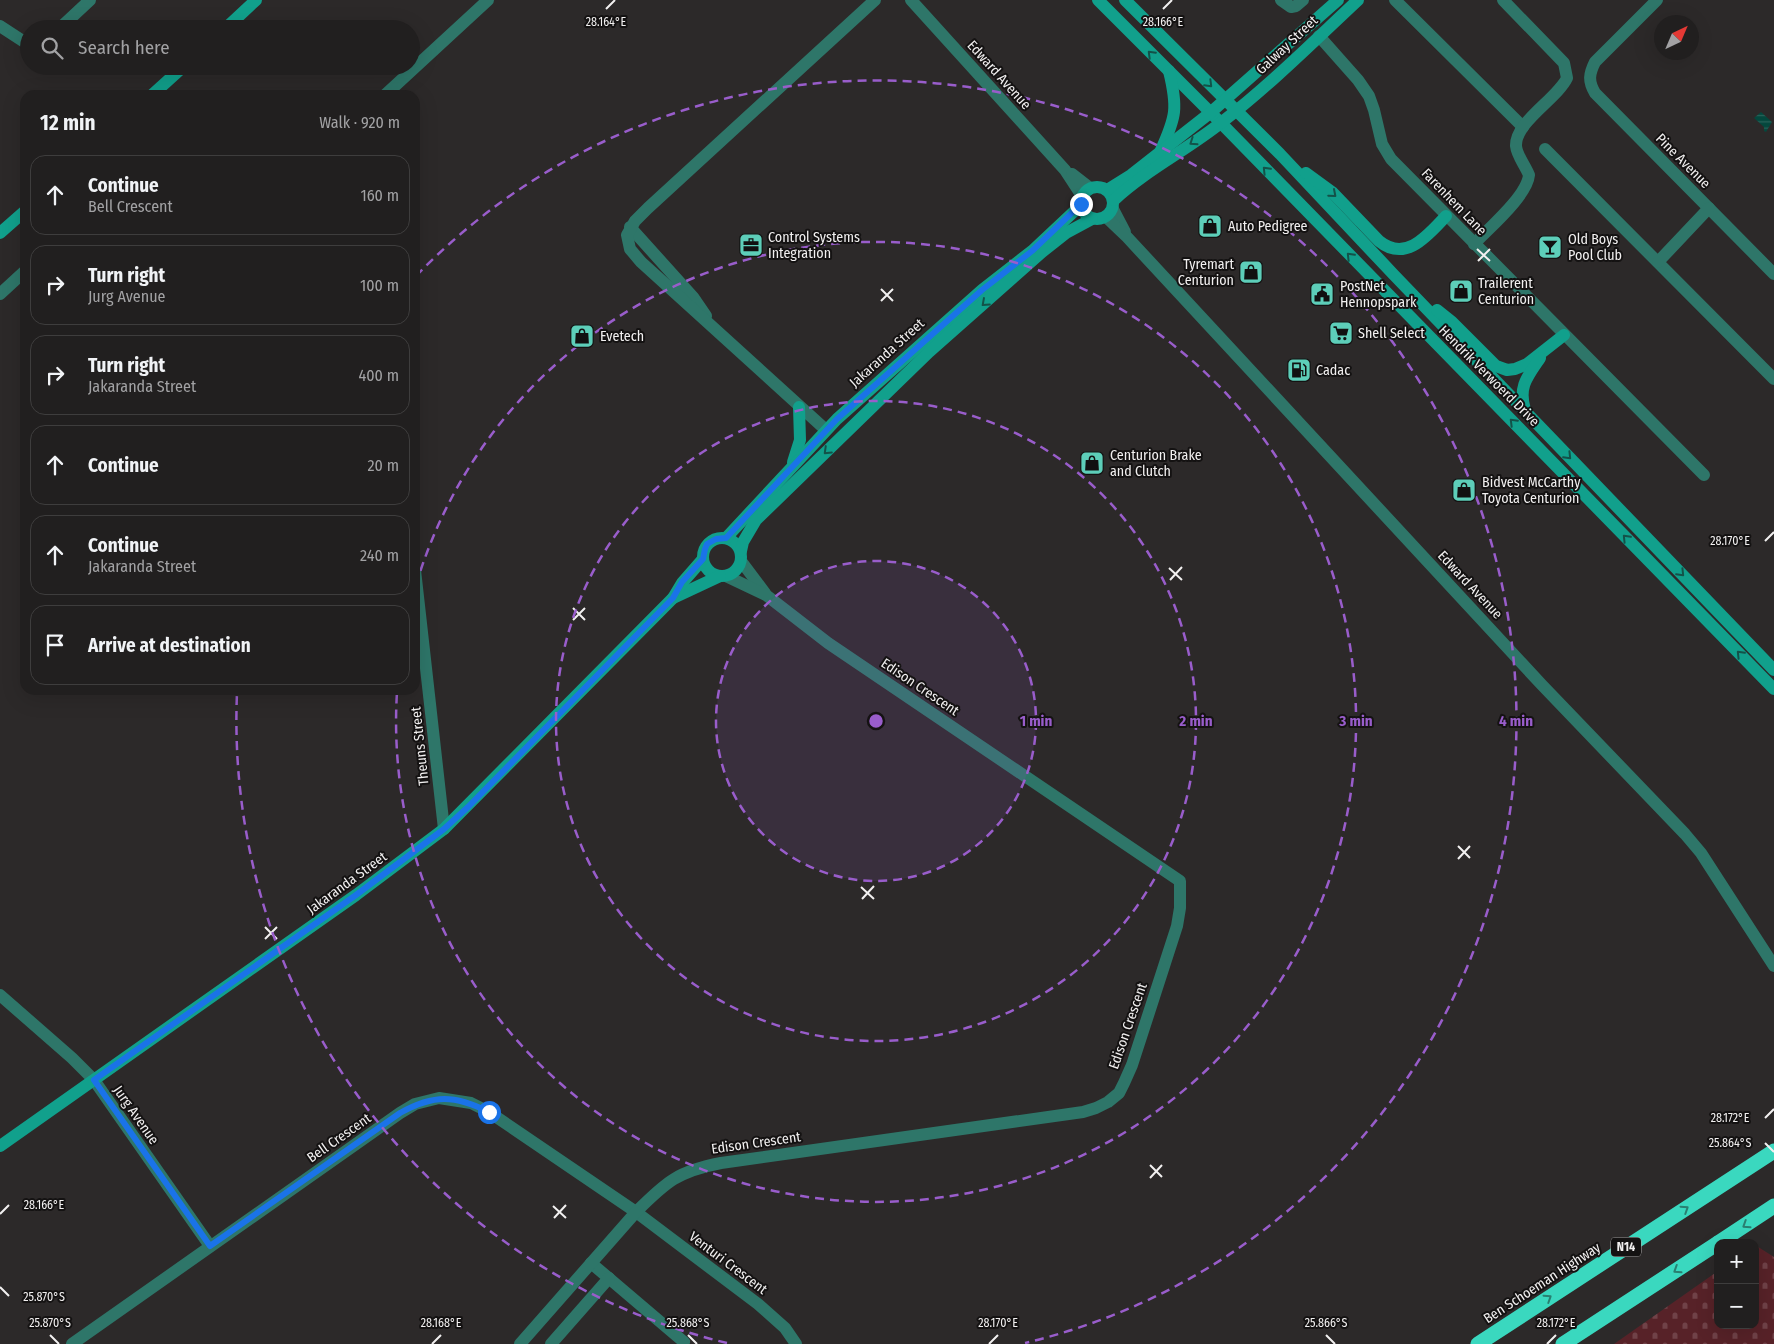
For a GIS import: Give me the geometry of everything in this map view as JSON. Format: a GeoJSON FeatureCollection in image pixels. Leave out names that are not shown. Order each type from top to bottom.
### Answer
{"type":"FeatureCollection","features":[{"type":"Feature","properties":{"kind":"highway","name":"Ben Schoeman Highway"},"geometry":{"type":"LineString","coordinates":[[1478,1344],[1774,1151]]}},
{"type":"Feature","properties":{"kind":"highway"},"geometry":{"type":"LineString","coordinates":[[1724,1239],[1774,1206]]}},
{"type":"Feature","properties":{"kind":"highway"},"geometry":{"type":"LineString","coordinates":[[1563,1344],[1714,1246]]}},
{"type":"Feature","properties":{"kind":"street"},"geometry":{"type":"LineString","coordinates":[[235,20],[256,0]]}},
{"type":"Feature","properties":{"kind":"street"},"geometry":{"type":"LineString","coordinates":[[420,63],[488,0]]}},
{"type":"Feature","properties":{"kind":"street"},"geometry":{"type":"LineString","coordinates":[[875,0],[648,208],[630,227],[694,297],[712,328],[826,430],[840,428],[897,376],[912,367]]}},
{"type":"Feature","properties":{"kind":"street","name":"Edward Avenue"},"geometry":{"type":"LineString","coordinates":[[911,0],[1065,170],[1084,196]]}},
{"type":"Feature","properties":{"kind":"street","name":"Hendrik Verwoerd Drive"},"geometry":{"type":"LineString","coordinates":[[1098,0],[1221,123],[1774,689]]}},
{"type":"Feature","properties":{"kind":"street","name":"Hendrik Verwoerd Drive"},"geometry":{"type":"LineString","coordinates":[[1125,0],[1280,154],[1774,670]]}},
{"type":"Feature","properties":{"kind":"street"},"geometry":{"type":"LineString","coordinates":[[1281,0],[1291,7],[1296,6],[1303,0]]}},
{"type":"Feature","properties":{"kind":"street"},"geometry":{"type":"LineString","coordinates":[[1268,62],[1319,36],[1339,0]]}},
{"type":"Feature","properties":{"kind":"street","name":"Galway Street"},"geometry":{"type":"LineString","coordinates":[[1210,113],[1339,0]]}},
{"type":"Feature","properties":{"kind":"street","name":"Galway Street"},"geometry":{"type":"LineString","coordinates":[[1221,123],[1277,76],[1358,0]]}},
{"type":"Feature","properties":{"kind":"street"},"geometry":{"type":"LineString","coordinates":[[1395,0],[1524,127]]}},
{"type":"Feature","properties":{"kind":"street"},"geometry":{"type":"LineString","coordinates":[[1474,244],[1515,200],[1528,182],[1529,175],[1516,146],[1519,133],[1567,78],[1566,68],[1558,55],[1502,0]]}},
{"type":"Feature","properties":{"kind":"street","name":"Pine Avenue"},"geometry":{"type":"LineString","coordinates":[[1657,0],[1594,62],[1590,72],[1590,85],[1594,93],[1774,274]]}},
{"type":"Feature","properties":{"kind":"street"},"geometry":{"type":"LineString","coordinates":[[67,20],[81,3]]}},
{"type":"Feature","properties":{"kind":"street"},"geometry":{"type":"LineString","coordinates":[[0,26],[20,40]]}},
{"type":"Feature","properties":{"kind":"street","name":"Farenhem Lane"},"geometry":{"type":"LineString","coordinates":[[1319,36],[1358,80],[1369,96],[1382,144],[1391,159],[1704,475]]}},
{"type":"Feature","properties":{"kind":"street"},"geometry":{"type":"LineString","coordinates":[[1160,153],[1171,128],[1174,113],[1175,96],[1169,71]]}},
{"type":"Feature","properties":{"kind":"street"},"geometry":{"type":"LineString","coordinates":[[158,90],[174,75]]}},
{"type":"Feature","properties":{"kind":"street"},"geometry":{"type":"LineString","coordinates":[[390,90],[407,75]]}},
{"type":"Feature","properties":{"kind":"street"},"geometry":{"type":"LineString","coordinates":[[1110,204],[1097,186],[1084,196],[1084,213],[1092,219],[1101,219],[1110,204],[1160,153],[1210,113]]}},
{"type":"Feature","properties":{"kind":"street"},"geometry":{"type":"LineString","coordinates":[[1110,204],[1136,182],[1221,123]]}},
{"type":"Feature","properties":{"kind":"street"},"geometry":{"type":"LineString","coordinates":[[1545,149],[1774,379]]}},
{"type":"Feature","properties":{"kind":"street"},"geometry":{"type":"LineString","coordinates":[[1280,154],[1332,192],[1385,246],[1402,249],[1416,245],[1446,216]]}},
{"type":"Feature","properties":{"kind":"street","name":"Jakaranda Street"},"geometry":{"type":"LineString","coordinates":[[726,538],[826,430],[866,392],[982,290],[1032,251],[1084,196]]}},
{"type":"Feature","properties":{"kind":"street","name":"Edward Avenue"},"geometry":{"type":"LineString","coordinates":[[1110,204],[1127,237],[1529,671],[1685,834],[1701,853],[1774,966]]}},
{"type":"Feature","properties":{"kind":"street"},"geometry":{"type":"LineString","coordinates":[[1658,262],[1709,208]]}},
{"type":"Feature","properties":{"kind":"street"},"geometry":{"type":"LineString","coordinates":[[0,233],[20,215]]}},
{"type":"Feature","properties":{"kind":"street","name":"Jakaranda Street"},"geometry":{"type":"LineString","coordinates":[[741,556],[743,542],[756,520],[912,367],[1042,252],[1066,233],[1092,219]]}},
{"type":"Feature","properties":{"kind":"street"},"geometry":{"type":"LineString","coordinates":[[1394,275],[1452,322],[1496,366],[1507,370],[1516,369],[1527,364],[1564,335]]}},
{"type":"Feature","properties":{"kind":"street"},"geometry":{"type":"LineString","coordinates":[[0,294],[20,276]]}},
{"type":"Feature","properties":{"kind":"street"},"geometry":{"type":"LineString","coordinates":[[1525,411],[1521,398],[1523,385],[1546,350]]}},
{"type":"Feature","properties":{"kind":"street"},"geometry":{"type":"LineString","coordinates":[[792,467],[800,440],[799,407]]}},
{"type":"Feature","properties":{"kind":"street"},"geometry":{"type":"LineString","coordinates":[[726,538],[734,541],[741,556],[734,572],[723,576],[708,570],[703,559],[707,544],[716,539],[726,538]]}},
{"type":"Feature","properties":{"kind":"street","name":"Edison Crescent"},"geometry":{"type":"LineString","coordinates":[[741,556],[766,595]]}},
{"type":"Feature","properties":{"kind":"street","name":"Jakaranda Street"},"geometry":{"type":"LineString","coordinates":[[0,1146],[356,895],[444,829],[468,807],[673,598],[682,582],[703,559]]}},
{"type":"Feature","properties":{"kind":"street","name":"Jakaranda Street"},"geometry":{"type":"LineString","coordinates":[[673,598],[723,576]]}},
{"type":"Feature","properties":{"kind":"street","name":"Edison Crescent"},"geometry":{"type":"LineString","coordinates":[[520,1344],[636,1212],[669,1182],[683,1173],[699,1167],[1073,1113],[1096,1108],[1119,1093],[1124,1083],[1132,1065],[1177,926],[1180,908],[1180,881],[828,643],[766,595],[723,576]]}},
{"type":"Feature","properties":{"kind":"street","name":"Theuns Street"},"geometry":{"type":"LineString","coordinates":[[420,615],[444,829]]}},
{"type":"Feature","properties":{"kind":"street","name":"Jurg Avenue"},"geometry":{"type":"LineString","coordinates":[[0,995],[72,1058],[94,1080],[210,1246]]}},
{"type":"Feature","properties":{"kind":"street","name":"Bell Crescent"},"geometry":{"type":"LineString","coordinates":[[72,1344],[400,1113],[415,1104],[439,1098],[471,1103],[489,1112],[636,1212]]}},
{"type":"Feature","properties":{"kind":"street","name":"Venturi Crescent"},"geometry":{"type":"LineString","coordinates":[[636,1212],[774,1316],[796,1344]]}},
{"type":"Feature","properties":{"kind":"street"},"geometry":{"type":"LineString","coordinates":[[591,1263],[684,1342],[683,1344]]}},
{"type":"Feature","properties":{"kind":"street"},"geometry":{"type":"LineString","coordinates":[[551,1344],[609,1278]]}},
{"type":"Feature","properties":{"kind":"green space"},"geometry":{"type":"Polygon","coordinates":[[[1759,1248],[1774,1257],[1774,1344],[1614,1344],[1714,1274],[1714,1329],[1759,1329],[1759,1248]]]}},
{"type":"Feature","properties":{"kind":"shaded area"},"geometry":{"type":"Polygon","coordinates":[[[1761,112],[1772,122],[1766,132],[1764,127],[1754,118],[1761,112]]]}},
{"type":"Feature","properties":{"kind":"place","name":"Auto Pedigree"},"geometry":{"type":"Point","coordinates":[1210,226]}},
{"type":"Feature","properties":{"kind":"place","name":"Control Systems Integration"},"geometry":{"type":"Point","coordinates":[751,245]}},
{"type":"Feature","properties":{"kind":"place","name":"Old Boys Pool Club"},"geometry":{"type":"Point","coordinates":[1550,247]}},
{"type":"Feature","properties":{"kind":"place","name":"Tyremart Centurion"},"geometry":{"type":"Point","coordinates":[1251,272]}},
{"type":"Feature","properties":{"kind":"place","name":"Trailerent Centurion"},"geometry":{"type":"Point","coordinates":[1461,291]}},
{"type":"Feature","properties":{"kind":"place","name":"PostNet Hennopspark"},"geometry":{"type":"Point","coordinates":[1322,294]}},
{"type":"Feature","properties":{"kind":"place","name":"Shell Select"},"geometry":{"type":"Point","coordinates":[1341,333]}},
{"type":"Feature","properties":{"kind":"place","name":"Evetech"},"geometry":{"type":"Point","coordinates":[582,336]}},
{"type":"Feature","properties":{"kind":"place","name":"Cadac"},"geometry":{"type":"Point","coordinates":[1299,370]}},
{"type":"Feature","properties":{"kind":"place","name":"Centurion Brake and Clutch"},"geometry":{"type":"Point","coordinates":[1092,463]}},
{"type":"Feature","properties":{"kind":"place","name":"Bidvest McCarthy Toyota Centurion"},"geometry":{"type":"Point","coordinates":[1464,490]}},
{"type":"Feature","properties":{"kind":"route"},"geometry":{"type":"LineString","coordinates":[[489,1112],[471,1103],[452,1099],[430,1099],[415,1104],[210,1246],[94,1080],[356,895],[444,829],[468,807],[673,598],[682,582],[703,559],[707,544],[721,537],[726,538],[837,419],[982,290],[1032,251],[1081,204]]}}]}
